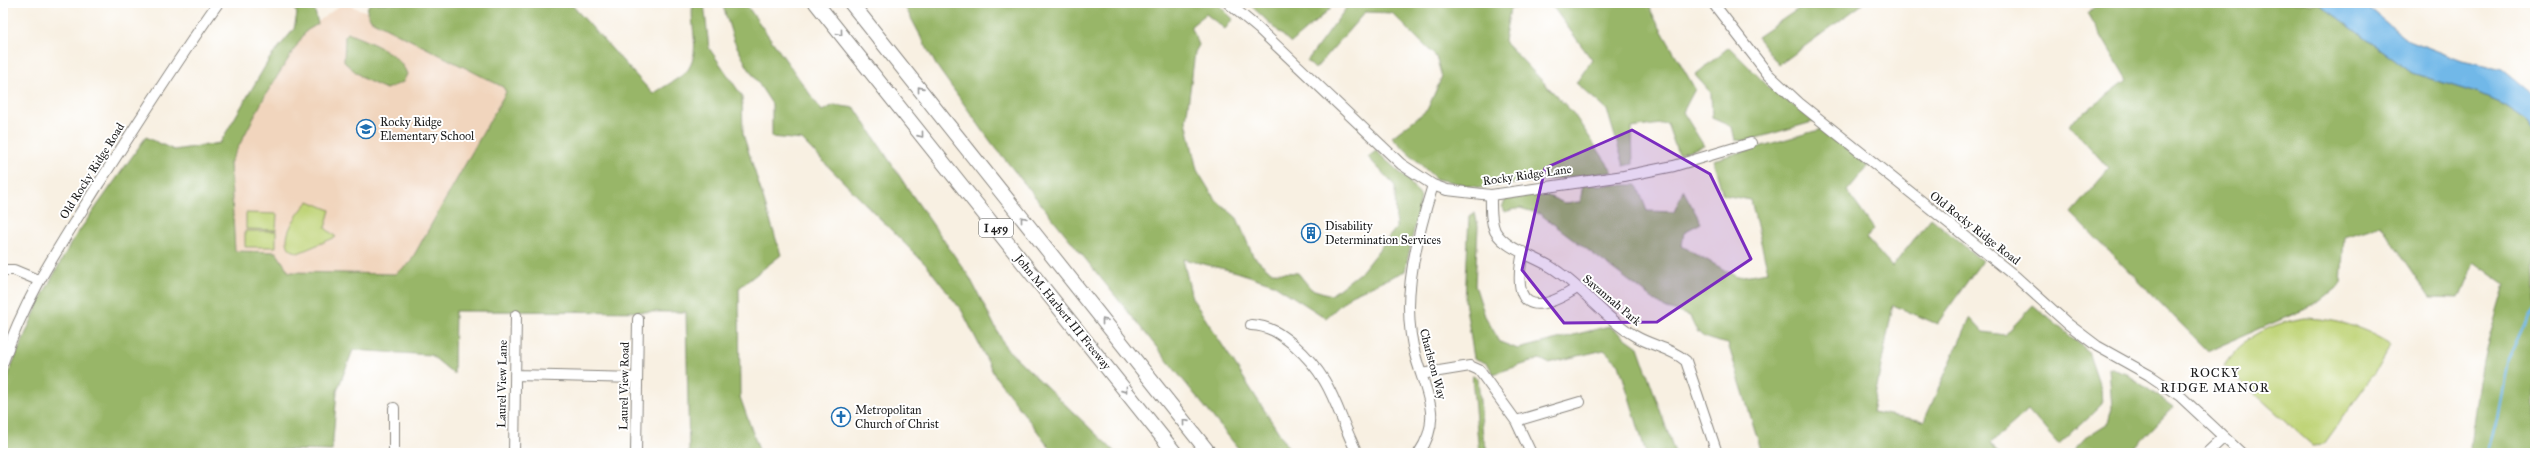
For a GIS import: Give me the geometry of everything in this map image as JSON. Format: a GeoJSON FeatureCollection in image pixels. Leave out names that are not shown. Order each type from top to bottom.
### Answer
{"type":"FeatureCollection","features":[{"type":"Feature","properties":{"kind":"highway","name":"John M. Harbert III Freeway"},"geometry":{"type":"LineString","coordinates":[[816,3],[1176,453]]}},
{"type":"Feature","properties":{"kind":"highway","name":"I 459"},"geometry":{"type":"LineString","coordinates":[[851,3],[1209,453]]}},
{"type":"Feature","properties":{"kind":"street","name":"Old Rocky Ridge Road"},"geometry":{"type":"LineString","coordinates":[[3,362],[18,319],[38,280],[177,61],[218,3]]}},
{"type":"Feature","properties":{"kind":"street","name":"Rocky Ridge Lane"},"geometry":{"type":"LineString","coordinates":[[1228,3],[1259,29],[1383,148],[1407,168],[1433,185],[1447,190],[1491,195],[1649,171],[1751,143]]}},
{"type":"Feature","properties":{"kind":"street","name":"Old Rocky Ridge Road"},"geometry":{"type":"LineString","coordinates":[[1712,3],[1764,69],[1799,103],[2016,276],[2068,324],[2097,346],[2175,393],[2241,453]]}},
{"type":"Feature","properties":{"kind":"street","name":"Charlston Way"},"geometry":{"type":"LineString","coordinates":[[1419,453],[1430,430],[1432,414],[1431,404],[1410,332],[1409,305],[1423,220],[1433,185]]}},
{"type":"Feature","properties":{"kind":"street","name":"Savannah Park"},"geometry":{"type":"LineString","coordinates":[[1491,195],[1491,214],[1495,230],[1502,239],[1552,267],[1578,288],[1622,328],[1636,337],[1678,354],[1686,361],[1717,453]]}},
{"type":"Feature","properties":{"kind":"street"},"geometry":{"type":"LineString","coordinates":[[1523,252],[1521,292],[1524,300],[1530,304],[1539,304],[1564,297],[1578,288]]}},
{"type":"Feature","properties":{"kind":"street"},"geometry":{"type":"LineString","coordinates":[[3,270],[14,270],[38,280]]}},
{"type":"Feature","properties":{"kind":"street","name":"Laurel View Lane"},"geometry":{"type":"LineString","coordinates":[[514,453],[516,315]]}},
{"type":"Feature","properties":{"kind":"street","name":"Laurel View Road"},"geometry":{"type":"LineString","coordinates":[[636,453],[638,319]]}},
{"type":"Feature","properties":{"kind":"street"},"geometry":{"type":"LineString","coordinates":[[1251,325],[1265,326],[1278,331],[1319,370],[1330,388],[1357,453]]}},
{"type":"Feature","properties":{"kind":"street"},"geometry":{"type":"LineString","coordinates":[[1421,374],[1470,366],[1479,370],[1516,421],[1531,453]]}},
{"type":"Feature","properties":{"kind":"street"},"geometry":{"type":"LineString","coordinates":[[515,376],[637,378]]}},
{"type":"Feature","properties":{"kind":"street"},"geometry":{"type":"LineString","coordinates":[[1516,421],[1580,402]]}},
{"type":"Feature","properties":{"kind":"street"},"geometry":{"type":"LineString","coordinates":[[394,408],[394,453]]}},
{"type":"Feature","properties":{"kind":"street"},"geometry":{"type":"LineString","coordinates":[[2207,453],[2223,438]]}},
{"type":"Feature","properties":{"kind":"highlighted area"},"geometry":{"type":"Polygon","coordinates":[[[1632,130],[1710,174],[1751,259],[1657,322],[1564,323],[1522,270],[1545,168],[1632,130]]]}},
{"type":"Feature","properties":{"kind":"shaded area","name":"Rocky Ridge Elementary School"},"geometry":{"type":"Polygon","coordinates":[[[343,3],[367,12],[371,20],[503,87],[506,92],[409,264],[395,274],[289,272],[276,252],[235,251],[230,163],[266,94],[306,31],[343,3]]]}},
{"type":"Feature","properties":{"kind":"green space"},"geometry":{"type":"Polygon","coordinates":[[[293,3],[313,3],[318,24],[306,31],[266,94],[230,163],[235,251],[276,252],[289,272],[395,274],[409,264],[506,92],[503,87],[371,20],[367,12],[368,6],[372,3],[570,3],[653,94],[678,78],[689,68],[694,52],[692,19],[693,3],[704,3],[709,48],[742,96],[743,134],[781,255],[739,288],[740,397],[760,453],[689,453],[686,312],[455,311],[454,374],[431,355],[353,350],[337,391],[332,451],[241,449],[236,453],[3,453],[3,396],[11,367],[41,298],[72,241],[146,137],[174,150],[220,143],[270,58],[294,29],[297,14],[293,3]]]}},
{"type":"Feature","properties":{"kind":"green space"},"geometry":{"type":"Polygon","coordinates":[[[722,3],[745,3],[822,111],[834,105],[855,108],[906,186],[970,278],[1006,348],[1116,453],[1054,453],[995,376],[962,311],[927,266],[802,140],[772,137],[772,104],[747,66],[734,41],[722,3]]]}},
{"type":"Feature","properties":{"kind":"green space"},"geometry":{"type":"Polygon","coordinates":[[[903,3],[1217,3],[1233,19],[1225,29],[1206,14],[1191,26],[1199,45],[1195,52],[1186,121],[1197,170],[1214,198],[1237,218],[1253,256],[1271,272],[1298,273],[1311,289],[1331,295],[1362,271],[1396,228],[1395,186],[1368,157],[1376,151],[1408,180],[1421,197],[1405,271],[1351,295],[1326,318],[1273,284],[1237,272],[1183,259],[1192,298],[1292,453],[1242,453],[991,142],[936,65],[903,3]]]}},
{"type":"Feature","properties":{"kind":"green space"},"geometry":{"type":"Polygon","coordinates":[[[1248,3],[1330,3],[1330,9],[1291,43],[1248,3]]]}},
{"type":"Feature","properties":{"kind":"green space"},"geometry":{"type":"Polygon","coordinates":[[[1347,3],[1539,3],[1510,9],[1504,41],[1573,113],[1613,172],[1481,188],[1436,179],[1392,137],[1427,110],[1442,77],[1436,57],[1392,13],[1365,12],[1315,69],[1307,61],[1347,7],[1347,3]]]}},
{"type":"Feature","properties":{"kind":"green space"},"geometry":{"type":"Polygon","coordinates":[[[1550,3],[1650,3],[1651,12],[1695,89],[1683,112],[1704,146],[1678,154],[1667,123],[1632,128],[1633,164],[1624,166],[1607,110],[1576,83],[1592,60],[1550,3]]]}},
{"type":"Feature","properties":{"kind":"green space"},"geometry":{"type":"Polygon","coordinates":[[[1807,3],[1864,3],[1779,65],[1757,37],[1807,3]]]}},
{"type":"Feature","properties":{"kind":"green space"},"geometry":{"type":"Polygon","coordinates":[[[2098,3],[2318,3],[2412,73],[2476,93],[2506,106],[2528,121],[2535,131],[2535,453],[2470,453],[2483,359],[2505,284],[2474,262],[2459,298],[2430,297],[2381,225],[2344,237],[2341,284],[2315,305],[2208,351],[2071,213],[2109,169],[2069,124],[2127,80],[2088,13],[2098,3]]]}},
{"type":"Feature","properties":{"kind":"green space"},"geometry":{"type":"Polygon","coordinates":[[[348,33],[374,44],[397,59],[407,74],[403,82],[386,89],[364,79],[344,62],[345,36],[348,33]]]}},
{"type":"Feature","properties":{"kind":"green space"},"geometry":{"type":"Polygon","coordinates":[[[1729,47],[1770,88],[1816,121],[1746,141],[1735,140],[1732,127],[1712,118],[1711,93],[1695,75],[1729,47]]]}},
{"type":"Feature","properties":{"kind":"green space"},"geometry":{"type":"Polygon","coordinates":[[[1822,129],[1868,166],[1847,191],[1874,229],[1866,238],[1892,267],[1931,218],[1982,261],[1937,324],[1893,305],[1872,412],[1924,421],[1970,318],[1983,332],[2005,335],[2033,305],[2088,351],[2101,389],[2102,404],[2059,445],[2028,410],[1991,443],[1998,453],[1762,453],[1728,344],[1708,339],[1703,336],[1696,329],[1690,316],[1665,308],[1540,214],[1520,208],[1504,212],[1502,207],[1506,199],[1546,195],[1564,203],[1580,202],[1583,185],[1637,185],[1647,211],[1674,212],[1683,190],[1701,223],[1684,232],[1682,246],[1737,277],[1768,272],[1751,200],[1723,195],[1713,160],[1822,129]]]}},
{"type":"Feature","properties":{"kind":"green space"},"geometry":{"type":"Polygon","coordinates":[[[309,201],[330,210],[325,228],[336,237],[298,253],[290,249],[287,244],[287,237],[292,223],[309,201]]]}},
{"type":"Feature","properties":{"kind":"green space"},"geometry":{"type":"Polygon","coordinates":[[[246,213],[277,214],[276,230],[246,229],[246,213]]]}},
{"type":"Feature","properties":{"kind":"green space"},"geometry":{"type":"Polygon","coordinates":[[[1475,213],[1478,226],[1475,285],[1485,316],[1500,342],[1518,349],[1609,326],[1638,347],[1675,453],[1646,453],[1619,364],[1604,350],[1548,363],[1540,359],[1493,374],[1488,364],[1474,358],[1465,301],[1469,216],[1475,213]]]}},
{"type":"Feature","properties":{"kind":"green space"},"geometry":{"type":"Polygon","coordinates":[[[245,231],[276,231],[276,247],[245,247],[245,231]]]}},
{"type":"Feature","properties":{"kind":"green space"},"geometry":{"type":"Polygon","coordinates":[[[2304,318],[2339,322],[2370,333],[2391,344],[2374,374],[2323,444],[2312,445],[2224,366],[2240,347],[2259,333],[2292,320],[2304,318]]]}},
{"type":"Feature","properties":{"kind":"green space"},"geometry":{"type":"Polygon","coordinates":[[[2109,368],[2127,374],[2173,407],[2129,453],[2071,453],[2086,437],[2108,423],[2112,408],[2109,368]]]}},
{"type":"Feature","properties":{"kind":"green space"},"geometry":{"type":"Polygon","coordinates":[[[1472,376],[1478,378],[1483,437],[1488,453],[1479,453],[1472,376]]]}},
{"type":"Feature","properties":{"kind":"water"},"geometry":{"type":"Polygon","coordinates":[[[2318,3],[2362,3],[2408,40],[2462,61],[2503,70],[2535,96],[2535,131],[2528,121],[2506,106],[2476,93],[2412,73],[2318,3]]]}},
{"type":"Feature","properties":{"kind":"waterway"},"geometry":{"type":"LineString","coordinates":[[2487,453],[2497,419],[2508,359],[2525,323],[2535,309]]}},
{"type":"Feature","properties":{"kind":"place","name":"Rocky Ridge Elementary School"},"geometry":{"type":"Point","coordinates":[366,129]}},
{"type":"Feature","properties":{"kind":"place","name":"Disability Determination Services"},"geometry":{"type":"Point","coordinates":[1311,233]}},
{"type":"Feature","properties":{"kind":"place","name":"Metropolitan Church of Christ"},"geometry":{"type":"Point","coordinates":[841,417]}},
{"type":"Feature","properties":{"kind":"district","name":"ROCKY RIDGE MANOR"},"geometry":{"type":"Point","coordinates":[2215,380]}}]}
